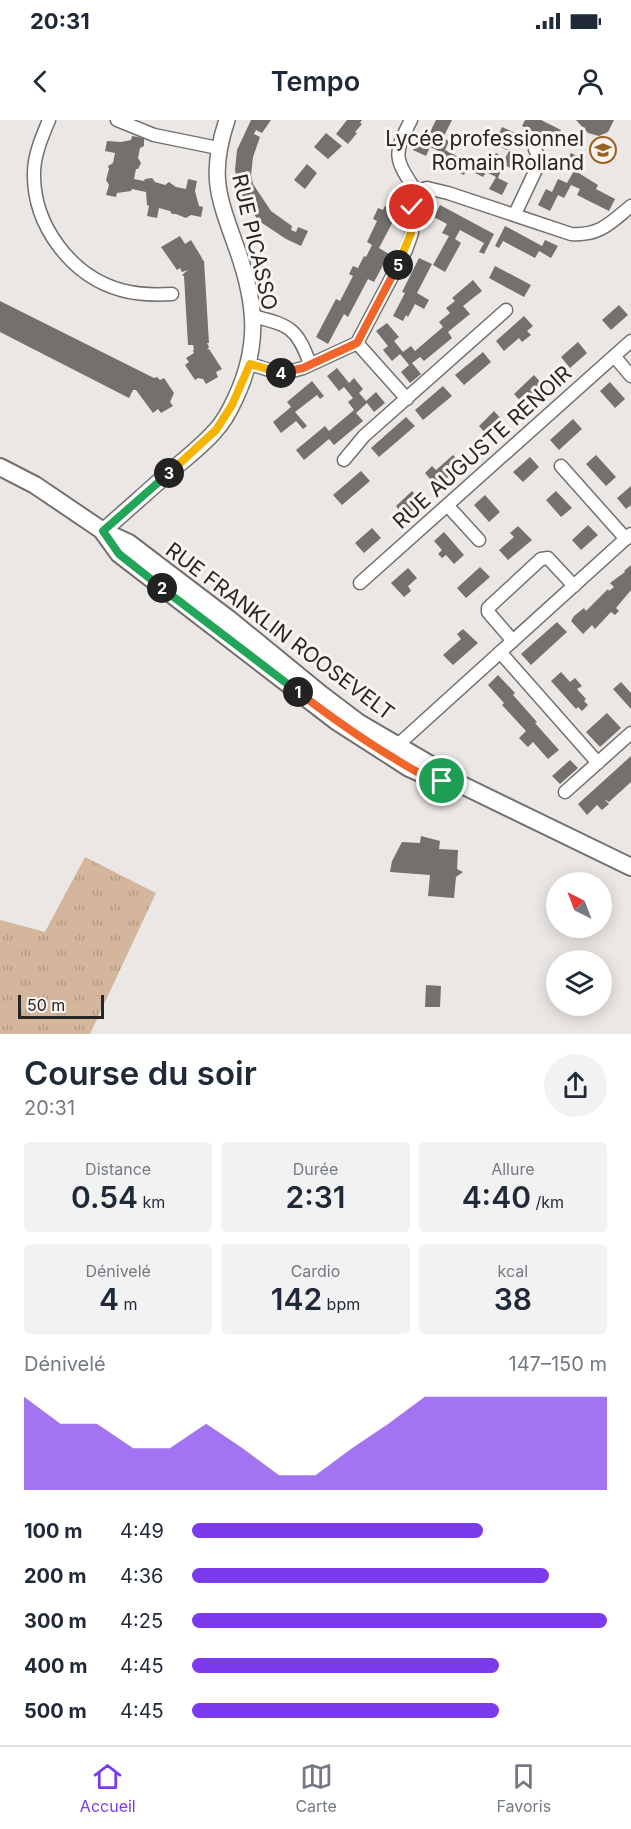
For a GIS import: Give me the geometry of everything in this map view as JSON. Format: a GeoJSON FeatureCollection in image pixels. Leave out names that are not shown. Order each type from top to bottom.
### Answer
{"type":"FeatureCollection","features":[{"type":"Feature","properties":{"kind":"main road","name":"RUE FRANKLIN ROOSEVELT"},"geometry":{"type":"LineString","coordinates":[[0,467],[35,485],[103,531],[119,554],[149,578],[336,721],[393,751],[409,768],[436,780],[462,785],[631,867]]}},
{"type":"Feature","properties":{"kind":"street"},"geometry":{"type":"LineString","coordinates":[[49,120],[39,147],[34,172],[40,216],[59,248],[85,274],[120,290],[146,295],[172,294]]}},
{"type":"Feature","properties":{"kind":"street"},"geometry":{"type":"LineString","coordinates":[[117,120],[154,135],[218,148]]}},
{"type":"Feature","properties":{"kind":"street","name":"RUE PICASSO"},"geometry":{"type":"LineString","coordinates":[[103,531],[216,430],[232,405],[250,364],[252,302],[246,276],[221,203],[216,177],[218,148],[227,120]]}},
{"type":"Feature","properties":{"kind":"street"},"geometry":{"type":"LineString","coordinates":[[250,364],[282,374],[357,343],[406,250],[411,233],[412,207],[416,191],[401,168],[398,149],[411,120]]}},
{"type":"Feature","properties":{"kind":"street"},"geometry":{"type":"LineString","coordinates":[[514,214],[540,161],[534,149]]}},
{"type":"Feature","properties":{"kind":"street"},"geometry":{"type":"LineString","coordinates":[[416,191],[427,188],[448,193],[571,234],[588,235],[610,223],[631,206]]}},
{"type":"Feature","properties":{"kind":"street"},"geometry":{"type":"LineString","coordinates":[[344,460],[364,436],[506,310]]}},
{"type":"Feature","properties":{"kind":"street"},"geometry":{"type":"LineString","coordinates":[[252,316],[277,322],[293,331],[302,342],[310,364]]}},
{"type":"Feature","properties":{"kind":"street","name":"RUE AUGUSTE RENOIR"},"geometry":{"type":"LineString","coordinates":[[360,583],[631,341]]}},
{"type":"Feature","properties":{"kind":"street"},"geometry":{"type":"LineString","coordinates":[[357,343],[407,399]]}},
{"type":"Feature","properties":{"kind":"street"},"geometry":{"type":"LineString","coordinates":[[614,356],[631,376]]}},
{"type":"Feature","properties":{"kind":"street"},"geometry":{"type":"LineString","coordinates":[[393,751],[629,537],[561,466]]}},
{"type":"Feature","properties":{"kind":"street"},"geometry":{"type":"LineString","coordinates":[[447,505],[479,540]]}},
{"type":"Feature","properties":{"kind":"street"},"geometry":{"type":"LineString","coordinates":[[513,641],[488,612],[488,608],[541,559],[548,558],[574,586]]}},
{"type":"Feature","properties":{"kind":"street"},"geometry":{"type":"LineString","coordinates":[[500,652],[598,763]]}},
{"type":"Feature","properties":{"kind":"street"},"geometry":{"type":"LineString","coordinates":[[565,792],[631,733]]}},
{"type":"Feature","properties":{"kind":"green space"},"geometry":{"type":"Polygon","coordinates":[[[85,857],[156,893],[90,1034],[0,1034],[0,920],[45,932],[85,857]]]}},
{"type":"Feature","properties":{"kind":"building"},"geometry":{"type":"Polygon","coordinates":[[[251,120],[271,120],[262,133],[256,130],[254,134],[260,137],[253,157],[251,175],[253,184],[271,211],[292,226],[291,230],[296,232],[298,227],[308,231],[301,246],[259,221],[239,189],[235,170],[237,150],[251,120]]]}},
{"type":"Feature","properties":{"kind":"building"},"geometry":{"type":"Polygon","coordinates":[[[347,120],[362,120],[360,123],[362,124],[355,132],[357,133],[348,144],[336,134],[347,120]]]}},
{"type":"Feature","properties":{"kind":"building"},"geometry":{"type":"Polygon","coordinates":[[[436,120],[452,120],[443,138],[449,141],[445,150],[470,163],[473,157],[489,165],[496,153],[499,155],[496,161],[502,164],[509,151],[521,157],[514,170],[505,165],[500,173],[498,178],[508,183],[502,195],[489,189],[496,177],[486,172],[483,177],[467,169],[464,175],[438,162],[443,153],[430,147],[426,156],[413,150],[419,137],[432,144],[436,135],[430,132],[436,120]]]}},
{"type":"Feature","properties":{"kind":"building"},"geometry":{"type":"Polygon","coordinates":[[[525,120],[541,120],[561,130],[555,142],[522,126],[525,120]]]}},
{"type":"Feature","properties":{"kind":"building"},"geometry":{"type":"Polygon","coordinates":[[[576,120],[614,120],[608,132],[599,136],[588,133],[576,120]]]}},
{"type":"Feature","properties":{"kind":"building"},"geometry":{"type":"Polygon","coordinates":[[[502,127],[515,133],[507,150],[494,144],[502,127]]]}},
{"type":"Feature","properties":{"kind":"building"},"geometry":{"type":"Polygon","coordinates":[[[326,133],[342,146],[328,159],[314,147],[326,133]]]}},
{"type":"Feature","properties":{"kind":"building"},"geometry":{"type":"Polygon","coordinates":[[[132,136],[144,138],[144,146],[140,148],[138,158],[141,163],[136,169],[134,179],[144,181],[152,178],[155,182],[165,185],[169,182],[176,187],[186,189],[188,179],[197,181],[195,191],[199,206],[203,207],[201,217],[191,215],[186,218],[159,208],[157,218],[147,216],[149,206],[146,192],[132,189],[117,193],[116,197],[106,195],[109,185],[106,180],[108,166],[113,163],[115,153],[105,151],[107,141],[131,140],[132,136]]]}},
{"type":"Feature","properties":{"kind":"building"},"geometry":{"type":"Polygon","coordinates":[[[571,153],[583,159],[577,172],[598,185],[596,189],[615,199],[609,211],[577,195],[580,189],[571,185],[564,198],[558,195],[550,211],[538,205],[546,189],[552,192],[558,179],[567,183],[574,171],[564,167],[571,153]]]}},
{"type":"Feature","properties":{"kind":"building"},"geometry":{"type":"Polygon","coordinates":[[[307,164],[317,173],[305,189],[294,180],[307,164]]]}},
{"type":"Feature","properties":{"kind":"building"},"geometry":{"type":"Polygon","coordinates":[[[440,205],[494,234],[484,254],[479,252],[484,243],[460,230],[455,239],[461,243],[445,272],[433,265],[449,236],[442,233],[447,224],[434,217],[440,205]]]}},
{"type":"Feature","properties":{"kind":"building"},"geometry":{"type":"Polygon","coordinates":[[[385,206],[398,212],[379,248],[389,254],[374,282],[368,279],[348,317],[344,314],[328,344],[316,337],[336,299],[340,301],[353,276],[349,274],[353,266],[358,268],[364,256],[366,257],[372,245],[367,242],[377,221],[373,219],[378,208],[383,210],[385,206]]]}},
{"type":"Feature","properties":{"kind":"building"},"geometry":{"type":"Polygon","coordinates":[[[505,226],[542,246],[545,240],[558,246],[551,258],[539,251],[535,258],[503,241],[499,248],[495,246],[505,226]]]}},
{"type":"Feature","properties":{"kind":"building"},"geometry":{"type":"Polygon","coordinates":[[[180,236],[185,244],[191,240],[204,260],[209,343],[207,343],[209,347],[207,350],[209,349],[222,369],[216,372],[218,377],[206,384],[203,379],[195,380],[185,365],[189,362],[186,358],[194,353],[193,345],[188,345],[184,276],[182,275],[188,270],[182,272],[180,268],[177,270],[161,247],[180,236]]]}},
{"type":"Feature","properties":{"kind":"building"},"geometry":{"type":"Polygon","coordinates":[[[419,258],[432,264],[417,293],[429,300],[424,309],[415,304],[403,321],[393,316],[419,258]]]}},
{"type":"Feature","properties":{"kind":"building"},"geometry":{"type":"Polygon","coordinates":[[[495,266],[531,285],[524,297],[489,278],[495,266]]]}},
{"type":"Feature","properties":{"kind":"building"},"geometry":{"type":"Polygon","coordinates":[[[473,280],[482,291],[463,306],[470,314],[448,332],[452,338],[424,361],[420,357],[412,363],[421,374],[410,383],[401,372],[409,365],[400,354],[392,361],[383,350],[388,346],[376,331],[387,323],[399,337],[394,341],[403,352],[411,346],[415,351],[443,327],[439,322],[450,313],[446,308],[455,301],[452,298],[473,280]]]}},
{"type":"Feature","properties":{"kind":"building"},"geometry":{"type":"Polygon","coordinates":[[[0,301],[154,378],[157,377],[160,380],[164,378],[174,393],[170,402],[173,406],[161,413],[158,409],[153,413],[136,390],[133,390],[129,398],[0,332],[0,301]]]}},
{"type":"Feature","properties":{"kind":"building"},"geometry":{"type":"Polygon","coordinates":[[[619,305],[628,315],[611,330],[602,320],[619,305]]]}},
{"type":"Feature","properties":{"kind":"building"},"geometry":{"type":"Polygon","coordinates":[[[524,316],[533,326],[527,331],[531,335],[522,342],[519,338],[504,351],[496,341],[524,316]]]}},
{"type":"Feature","properties":{"kind":"building"},"geometry":{"type":"Polygon","coordinates":[[[578,342],[587,353],[570,368],[561,357],[578,342]]]}},
{"type":"Feature","properties":{"kind":"building"},"geometry":{"type":"Polygon","coordinates":[[[483,352],[491,362],[464,385],[455,375],[483,352]]]}},
{"type":"Feature","properties":{"kind":"building"},"geometry":{"type":"Polygon","coordinates":[[[337,368],[349,383],[354,378],[363,389],[359,393],[366,401],[376,392],[385,403],[374,412],[367,403],[356,413],[363,421],[334,445],[329,439],[304,460],[296,450],[325,426],[329,431],[354,410],[348,402],[353,398],[344,387],[339,391],[327,376],[337,368]]]}},
{"type":"Feature","properties":{"kind":"building"},"geometry":{"type":"Polygon","coordinates":[[[534,375],[543,385],[523,404],[514,394],[534,375]]]}},
{"type":"Feature","properties":{"kind":"building"},"geometry":{"type":"Polygon","coordinates":[[[312,381],[324,396],[320,399],[317,395],[295,412],[307,426],[303,429],[296,421],[281,433],[273,422],[291,407],[287,402],[312,381]]]}},
{"type":"Feature","properties":{"kind":"building"},"geometry":{"type":"Polygon","coordinates":[[[610,382],[625,399],[615,408],[600,391],[610,382]]]}},
{"type":"Feature","properties":{"kind":"building"},"geometry":{"type":"Polygon","coordinates":[[[443,386],[452,396],[423,420],[415,410],[443,386]]]}},
{"type":"Feature","properties":{"kind":"building"},"geometry":{"type":"Polygon","coordinates":[[[494,411],[504,422],[488,436],[479,426],[494,411]]]}},
{"type":"Feature","properties":{"kind":"building"},"geometry":{"type":"Polygon","coordinates":[[[406,417],[415,426],[379,457],[371,448],[406,417]]]}},
{"type":"Feature","properties":{"kind":"building"},"geometry":{"type":"Polygon","coordinates":[[[573,419],[582,429],[559,450],[550,440],[573,419]]]}},
{"type":"Feature","properties":{"kind":"building"},"geometry":{"type":"Polygon","coordinates":[[[453,455],[462,465],[437,487],[425,473],[432,466],[436,470],[453,455]]]}},
{"type":"Feature","properties":{"kind":"building"},"geometry":{"type":"Polygon","coordinates":[[[596,455],[616,477],[606,486],[586,464],[596,455]]]}},
{"type":"Feature","properties":{"kind":"building"},"geometry":{"type":"Polygon","coordinates":[[[530,457],[539,467],[523,482],[513,472],[530,457]]]}},
{"type":"Feature","properties":{"kind":"building"},"geometry":{"type":"Polygon","coordinates":[[[361,471],[370,481],[342,505],[333,495],[361,471]]]}},
{"type":"Feature","properties":{"kind":"building"},"geometry":{"type":"Polygon","coordinates":[[[631,486],[631,505],[626,509],[617,498],[631,486]]]}},
{"type":"Feature","properties":{"kind":"building"},"geometry":{"type":"Polygon","coordinates":[[[412,491],[422,502],[405,517],[396,506],[412,491]]]}},
{"type":"Feature","properties":{"kind":"building"},"geometry":{"type":"Polygon","coordinates":[[[556,491],[572,508],[561,517],[546,500],[556,491]]]}},
{"type":"Feature","properties":{"kind":"building"},"geometry":{"type":"Polygon","coordinates":[[[485,495],[500,512],[489,522],[474,505],[485,495]]]}},
{"type":"Feature","properties":{"kind":"building"},"geometry":{"type":"Polygon","coordinates":[[[588,525],[598,535],[581,550],[572,540],[588,525]]]}},
{"type":"Feature","properties":{"kind":"building"},"geometry":{"type":"Polygon","coordinates":[[[518,526],[532,540],[508,560],[499,550],[514,537],[510,533],[518,526]]]}},
{"type":"Feature","properties":{"kind":"building"},"geometry":{"type":"Polygon","coordinates":[[[372,528],[381,538],[364,553],[355,543],[372,528]]]}},
{"type":"Feature","properties":{"kind":"building"},"geometry":{"type":"Polygon","coordinates":[[[444,532],[464,555],[454,564],[446,555],[442,558],[438,554],[442,550],[434,541],[444,532]]]}},
{"type":"Feature","properties":{"kind":"building"},"geometry":{"type":"Polygon","coordinates":[[[631,565],[631,590],[616,608],[619,611],[615,615],[611,612],[595,629],[592,625],[583,634],[571,621],[574,616],[584,608],[586,611],[608,589],[609,591],[614,587],[610,583],[631,565]]]}},
{"type":"Feature","properties":{"kind":"building"},"geometry":{"type":"Polygon","coordinates":[[[480,567],[490,577],[466,598],[457,588],[480,567]]]}},
{"type":"Feature","properties":{"kind":"building"},"geometry":{"type":"Polygon","coordinates":[[[408,568],[417,578],[408,586],[411,591],[404,597],[391,583],[408,568]]]}},
{"type":"Feature","properties":{"kind":"building"},"geometry":{"type":"Polygon","coordinates":[[[557,622],[567,632],[531,665],[521,654],[557,622]]]}},
{"type":"Feature","properties":{"kind":"building"},"geometry":{"type":"Polygon","coordinates":[[[463,629],[478,643],[453,665],[443,655],[461,639],[457,634],[463,629]]]}},
{"type":"Feature","properties":{"kind":"building"},"geometry":{"type":"Polygon","coordinates":[[[561,672],[570,682],[575,678],[582,686],[577,689],[588,705],[582,711],[578,707],[576,709],[551,681],[561,672]]]}},
{"type":"Feature","properties":{"kind":"building"},"geometry":{"type":"Polygon","coordinates":[[[498,675],[515,693],[513,695],[559,750],[548,759],[533,742],[528,747],[519,738],[526,731],[502,705],[504,703],[488,685],[498,675]]]}},
{"type":"Feature","properties":{"kind":"building"},"geometry":{"type":"Polygon","coordinates":[[[621,682],[631,693],[631,709],[613,689],[621,682]]]}},
{"type":"Feature","properties":{"kind":"building"},"geometry":{"type":"Polygon","coordinates":[[[607,713],[621,728],[600,747],[586,732],[607,713]]]}},
{"type":"Feature","properties":{"kind":"building"},"geometry":{"type":"Polygon","coordinates":[[[631,756],[631,782],[609,802],[604,799],[609,804],[602,810],[597,805],[587,815],[578,804],[631,756]]]}},
{"type":"Feature","properties":{"kind":"building"},"geometry":{"type":"Polygon","coordinates":[[[570,760],[578,768],[560,784],[552,776],[570,760]]]}},
{"type":"Feature","properties":{"kind":"building"},"geometry":{"type":"Polygon","coordinates":[[[421,836],[440,841],[439,849],[458,850],[457,869],[463,872],[456,877],[454,898],[428,896],[430,875],[390,872],[392,861],[402,842],[420,843],[421,836]]]}},
{"type":"Feature","properties":{"kind":"building"},"geometry":{"type":"Polygon","coordinates":[[[426,985],[441,986],[440,1007],[425,1007],[426,985]]]}},
{"type":"Feature","properties":{"kind":"place","name":"Lycée professionnel Romain Rolland"},"geometry":{"type":"Point","coordinates":[603,150]}},
{"type":"Feature","properties":{"kind":"route"},"geometry":{"type":"LineString","coordinates":[[412,207],[413,221],[406,250],[357,343],[303,368],[282,374],[250,364],[232,405],[216,430],[103,531],[119,554],[336,721],[409,768],[442,781]]}}]}
